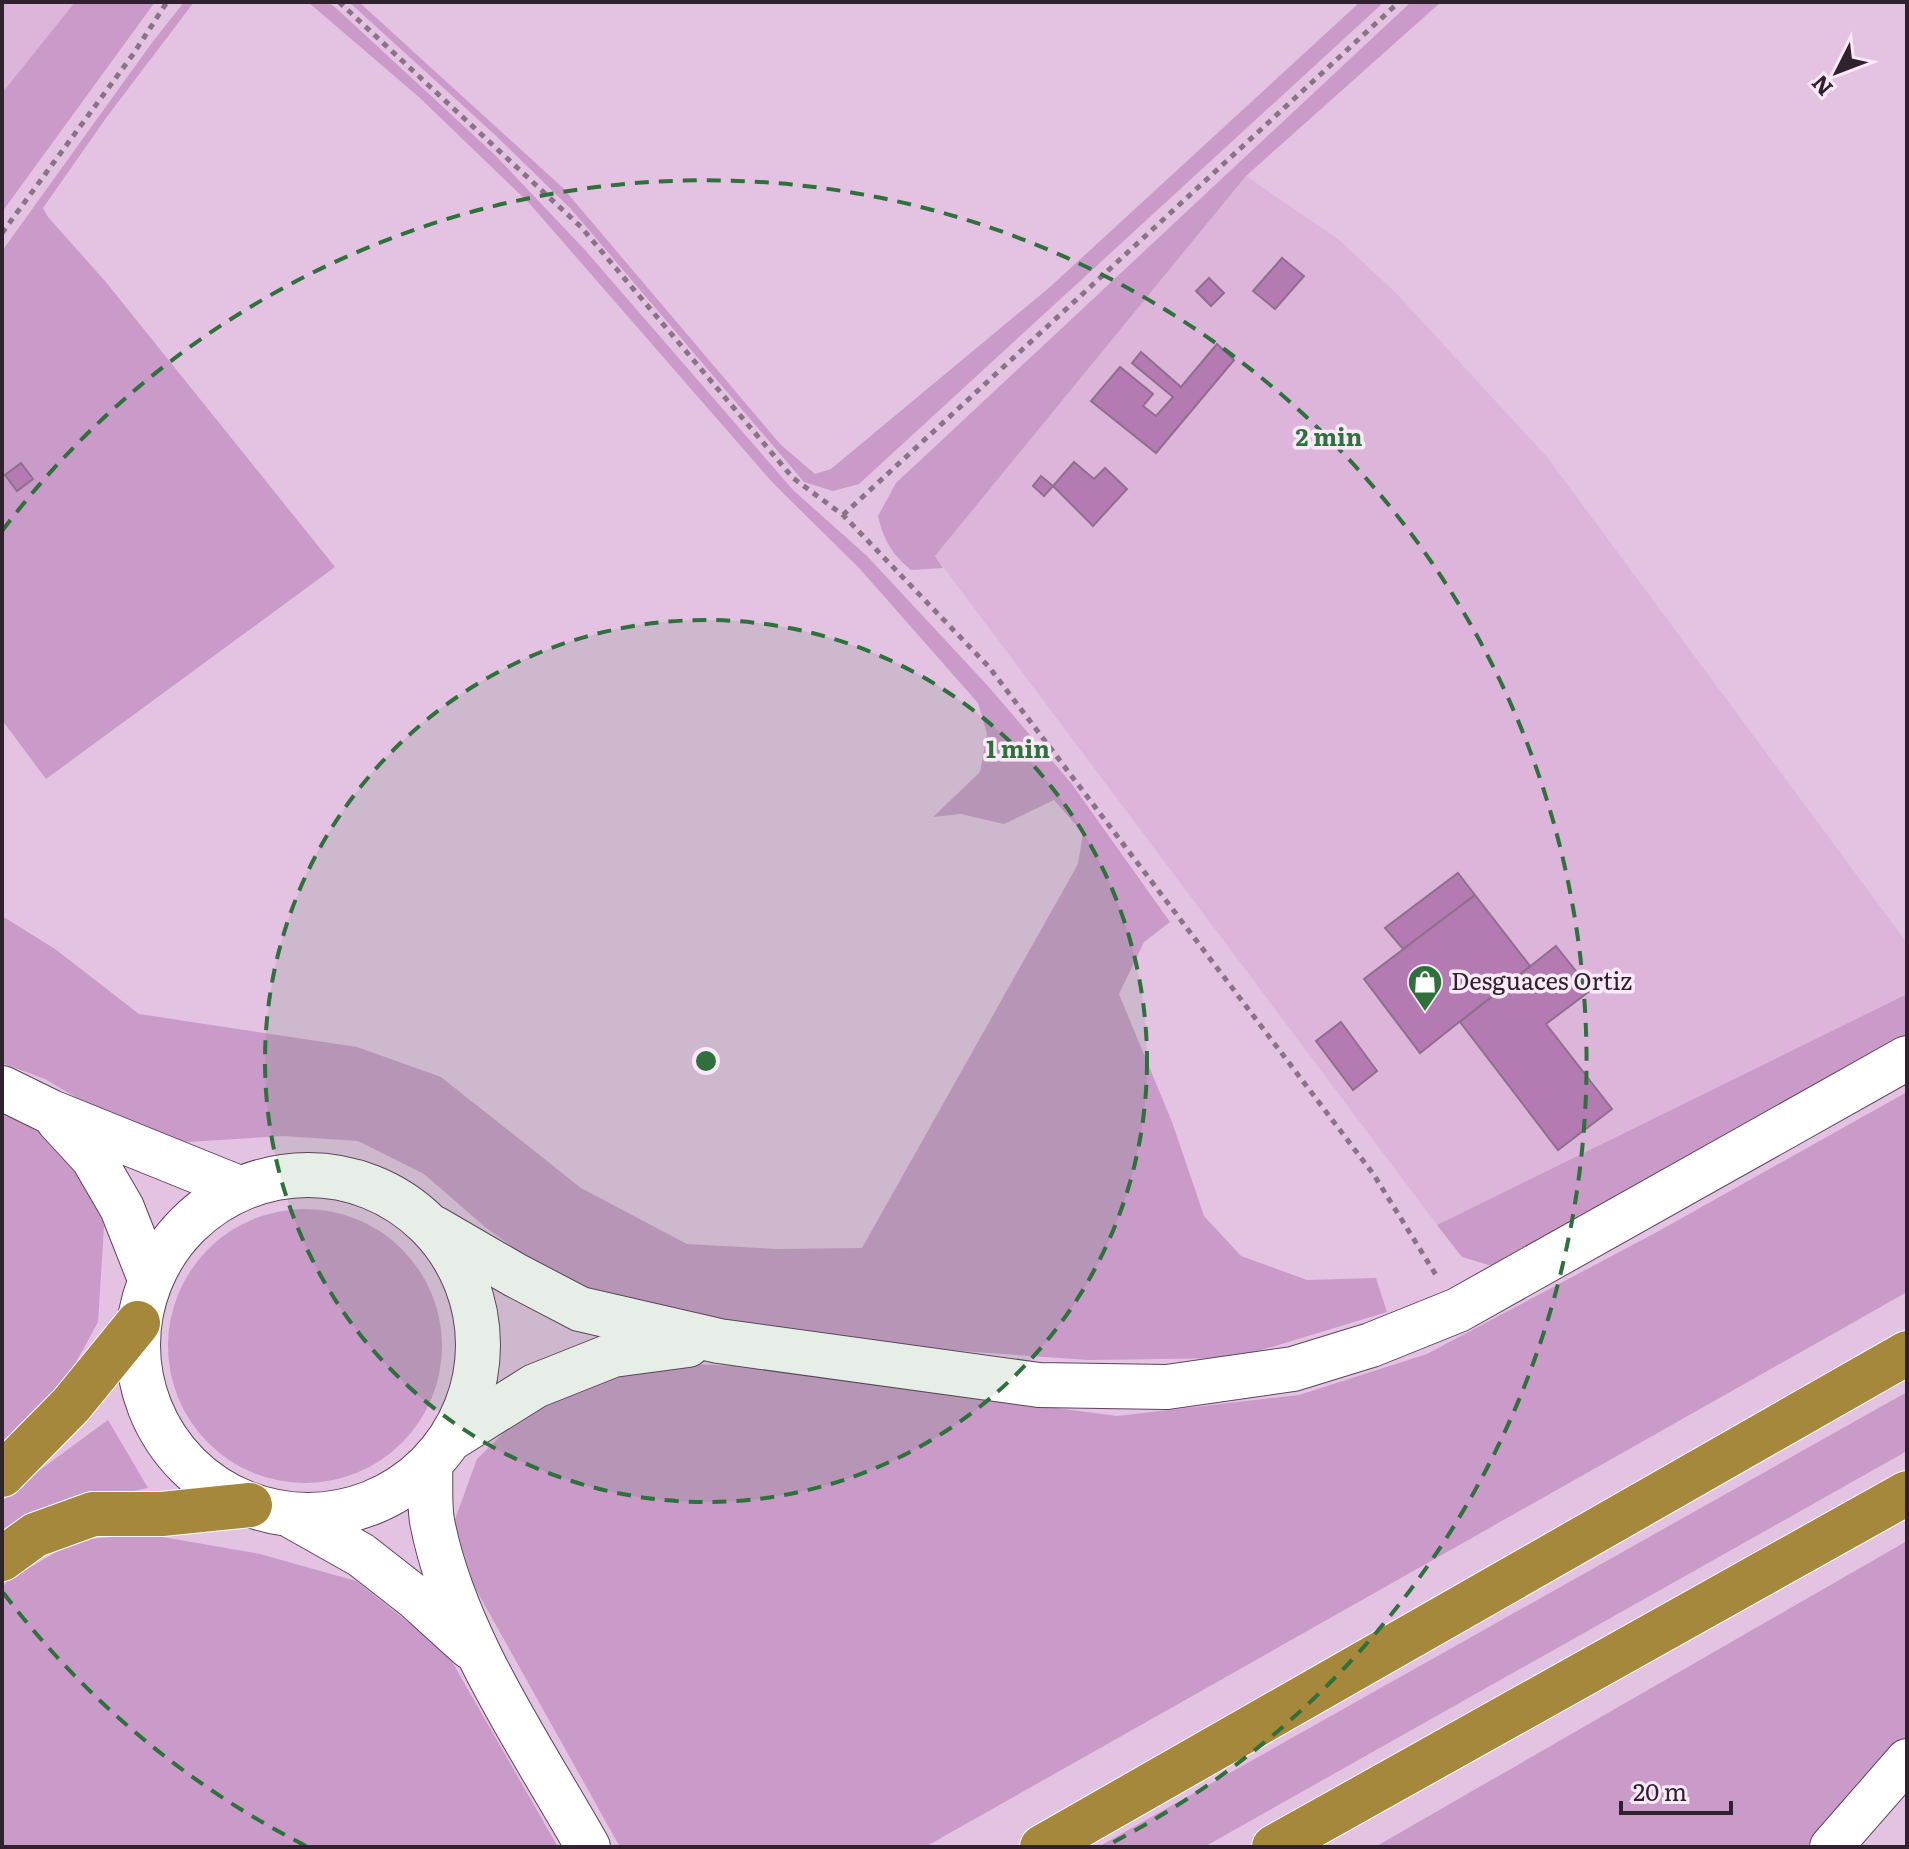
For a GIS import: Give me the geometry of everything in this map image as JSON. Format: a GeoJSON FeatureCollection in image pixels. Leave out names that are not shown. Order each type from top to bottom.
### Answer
{"type":"FeatureCollection","features":[{"type":"Feature","properties":{"kind":"highway"},"geometry":{"type":"LineString","coordinates":[[2,1475],[71,1405],[138,1323]]}},
{"type":"Feature","properties":{"kind":"highway"},"geometry":{"type":"LineString","coordinates":[[1042,1847],[1907,1353]]}},
{"type":"Feature","properties":{"kind":"highway"},"geometry":{"type":"LineString","coordinates":[[1274,1847],[1907,1493]]}},
{"type":"Feature","properties":{"kind":"highway"},"geometry":{"type":"LineString","coordinates":[[2,1559],[35,1535],[93,1514],[270,1510]]}},
{"type":"Feature","properties":{"kind":"street"},"geometry":{"type":"LineString","coordinates":[[480,1657],[416,1598],[361,1555],[209,1484],[176,1452],[152,1413],[139,1369],[138,1323],[150,1279],[185,1225],[239,1188],[290,1174],[343,1176],[392,1195],[434,1228],[580,1309],[719,1341],[1039,1385],[1167,1387],[1293,1369],[1371,1345],[1458,1310],[1907,1058]]}},
{"type":"Feature","properties":{"kind":"street"},"geometry":{"type":"LineString","coordinates":[[2,1088],[51,1112],[239,1188]]}},
{"type":"Feature","properties":{"kind":"street"},"geometry":{"type":"LineString","coordinates":[[51,1112],[93,1158],[122,1208],[150,1279]]}},
{"type":"Feature","properties":{"kind":"street"},"geometry":{"type":"LineString","coordinates":[[434,1228],[465,1276],[479,1330],[475,1386],[441,1452],[432,1518],[439,1550],[453,1596],[480,1657],[588,1847]]}},
{"type":"Feature","properties":{"kind":"street"},"geometry":{"type":"LineString","coordinates":[[270,1510],[341,1513],[389,1496],[441,1452],[535,1386],[613,1355],[719,1341]]}},
{"type":"Feature","properties":{"kind":"street"},"geometry":{"type":"LineString","coordinates":[[1831,1847],[1907,1760]]}},
{"type":"Feature","properties":{"kind":"path"},"geometry":{"type":"LineString","coordinates":[[2,233],[134,53],[167,2]]}},
{"type":"Feature","properties":{"kind":"path"},"geometry":{"type":"LineString","coordinates":[[339,2],[581,227],[793,478],[843,515],[989,667],[1374,1175],[1458,1310]]}},
{"type":"Feature","properties":{"kind":"path"},"geometry":{"type":"LineString","coordinates":[[843,515],[1399,2]]}},
{"type":"Feature","properties":{"kind":"shaded area"},"geometry":{"type":"Polygon","coordinates":[[[2,2],[75,2],[2,93],[2,2]]]}},
{"type":"Feature","properties":{"kind":"shaded area"},"geometry":{"type":"Polygon","coordinates":[[[75,2],[155,2],[2,212],[2,93],[75,2]]]}},
{"type":"Feature","properties":{"kind":"shaded area"},"geometry":{"type":"Polygon","coordinates":[[[184,2],[194,2],[43,208],[335,567],[46,779],[2,720],[2,251],[184,2]]]}},
{"type":"Feature","properties":{"kind":"shaded area"},"geometry":{"type":"Polygon","coordinates":[[[308,2],[328,2],[337,9],[495,155],[585,250],[793,490],[867,556],[988,686],[1071,783],[1170,922],[1144,942],[1119,994],[1172,1122],[1204,1216],[1241,1256],[1307,1280],[1376,1278],[1387,1312],[1235,1358],[1089,1360],[874,1345],[606,1299],[529,1259],[485,1227],[424,1174],[358,1141],[283,1136],[187,1142],[124,1126],[45,1079],[2,1063],[2,916],[55,949],[139,1014],[357,1047],[441,1077],[581,1188],[687,1244],[777,1249],[862,1248],[1078,864],[1083,833],[1054,800],[1004,824],[961,814],[933,817],[980,772],[987,734],[978,703],[860,569],[772,482],[529,203],[420,98],[308,2]]]}},
{"type":"Feature","properties":{"kind":"shaded area"},"geometry":{"type":"Polygon","coordinates":[[[349,2],[359,2],[563,188],[780,444],[815,474],[831,469],[1050,287],[1360,2],[1384,2],[859,484],[833,491],[804,482],[571,209],[349,2]]]}},
{"type":"Feature","properties":{"kind":"shaded area"},"geometry":{"type":"Polygon","coordinates":[[[1411,2],[1441,2],[1246,176],[935,556],[943,568],[911,570],[904,564],[890,546],[878,516],[896,483],[1411,2]]]}},
{"type":"Feature","properties":{"kind":"shaded area","name":"Desguaces Ortiz"},"geometry":{"type":"Polygon","coordinates":[[[1246,176],[1338,239],[1396,293],[1547,457],[1907,943],[1907,994],[1437,1225],[935,556],[1246,176]]]}},
{"type":"Feature","properties":{"kind":"shaded area"},"geometry":{"type":"Polygon","coordinates":[[[1907,994],[1907,1040],[1492,1266],[1462,1257],[1437,1225],[1907,994]]]}},
{"type":"Feature","properties":{"kind":"shaded area"},"geometry":{"type":"Polygon","coordinates":[[[1907,1092],[1907,1292],[925,1847],[620,1847],[474,1586],[454,1522],[477,1459],[528,1409],[641,1362],[738,1366],[1117,1416],[1299,1395],[1427,1354],[1657,1232],[1907,1092]]]}},
{"type":"Feature","properties":{"kind":"shaded area"},"geometry":{"type":"Polygon","coordinates":[[[2,1111],[63,1146],[87,1177],[104,1226],[98,1322],[62,1388],[2,1445],[2,1111]]]}},
{"type":"Feature","properties":{"kind":"shaded area"},"geometry":{"type":"Polygon","coordinates":[[[305,1209],[345,1215],[381,1232],[402,1249],[419,1270],[436,1306],[442,1346],[436,1386],[419,1422],[402,1443],[381,1460],[345,1477],[305,1483],[265,1477],[229,1460],[208,1443],[191,1422],[174,1386],[168,1346],[174,1306],[191,1270],[208,1249],[229,1232],[265,1215],[305,1209]]]}},
{"type":"Feature","properties":{"kind":"shaded area"},"geometry":{"type":"Polygon","coordinates":[[[1907,1392],[1907,1451],[1204,1847],[1098,1847],[1907,1392]]]}},
{"type":"Feature","properties":{"kind":"shaded area"},"geometry":{"type":"Polygon","coordinates":[[[108,1420],[148,1488],[33,1512],[2,1537],[2,1502],[14,1489],[108,1420]]]}},
{"type":"Feature","properties":{"kind":"shaded area"},"geometry":{"type":"Polygon","coordinates":[[[145,1534],[260,1554],[356,1581],[447,1653],[558,1847],[2,1847],[2,1588],[8,1580],[77,1540],[145,1534]]]}},
{"type":"Feature","properties":{"kind":"shaded area"},"geometry":{"type":"Polygon","coordinates":[[[1907,1541],[1907,1736],[1831,1818],[1809,1847],[1375,1847],[1907,1541]]]}},
{"type":"Feature","properties":{"kind":"building"},"geometry":{"type":"Polygon","coordinates":[[[1282,258],[1304,276],[1275,309],[1253,291],[1282,258]]]}},
{"type":"Feature","properties":{"kind":"building"},"geometry":{"type":"Polygon","coordinates":[[[1209,278],[1224,293],[1211,306],[1196,291],[1209,278]]]}},
{"type":"Feature","properties":{"kind":"building"},"geometry":{"type":"Polygon","coordinates":[[[1217,344],[1234,360],[1156,453],[1091,401],[1120,367],[1153,394],[1143,406],[1156,416],[1173,397],[1132,363],[1141,352],[1181,387],[1217,344]]]}},
{"type":"Feature","properties":{"kind":"building"},"geometry":{"type":"Polygon","coordinates":[[[1074,462],[1094,479],[1105,468],[1127,489],[1093,526],[1053,486],[1074,462]]]}},
{"type":"Feature","properties":{"kind":"building"},"geometry":{"type":"Polygon","coordinates":[[[21,463],[33,479],[17,491],[5,475],[21,463]]]}},
{"type":"Feature","properties":{"kind":"building"},"geometry":{"type":"Polygon","coordinates":[[[1041,476],[1053,486],[1044,496],[1033,486],[1041,476]]]}},
{"type":"Feature","properties":{"kind":"building"},"geometry":{"type":"Polygon","coordinates":[[[1458,873],[1475,895],[1403,949],[1385,928],[1458,873]]]}},
{"type":"Feature","properties":{"kind":"building"},"geometry":{"type":"Polygon","coordinates":[[[1475,895],[1530,966],[1420,1053],[1364,979],[1475,895]]]}},
{"type":"Feature","properties":{"kind":"building"},"geometry":{"type":"Polygon","coordinates":[[[1556,946],[1591,990],[1546,1024],[1612,1109],[1558,1150],[1460,1022],[1556,946]]]}},
{"type":"Feature","properties":{"kind":"building"},"geometry":{"type":"Polygon","coordinates":[[[1341,1022],[1377,1071],[1353,1090],[1316,1041],[1341,1022]]]}},
{"type":"Feature","properties":{"kind":"place","name":"Desguaces Ortiz"},"geometry":{"type":"Point","coordinates":[1425,1013]}}]}
